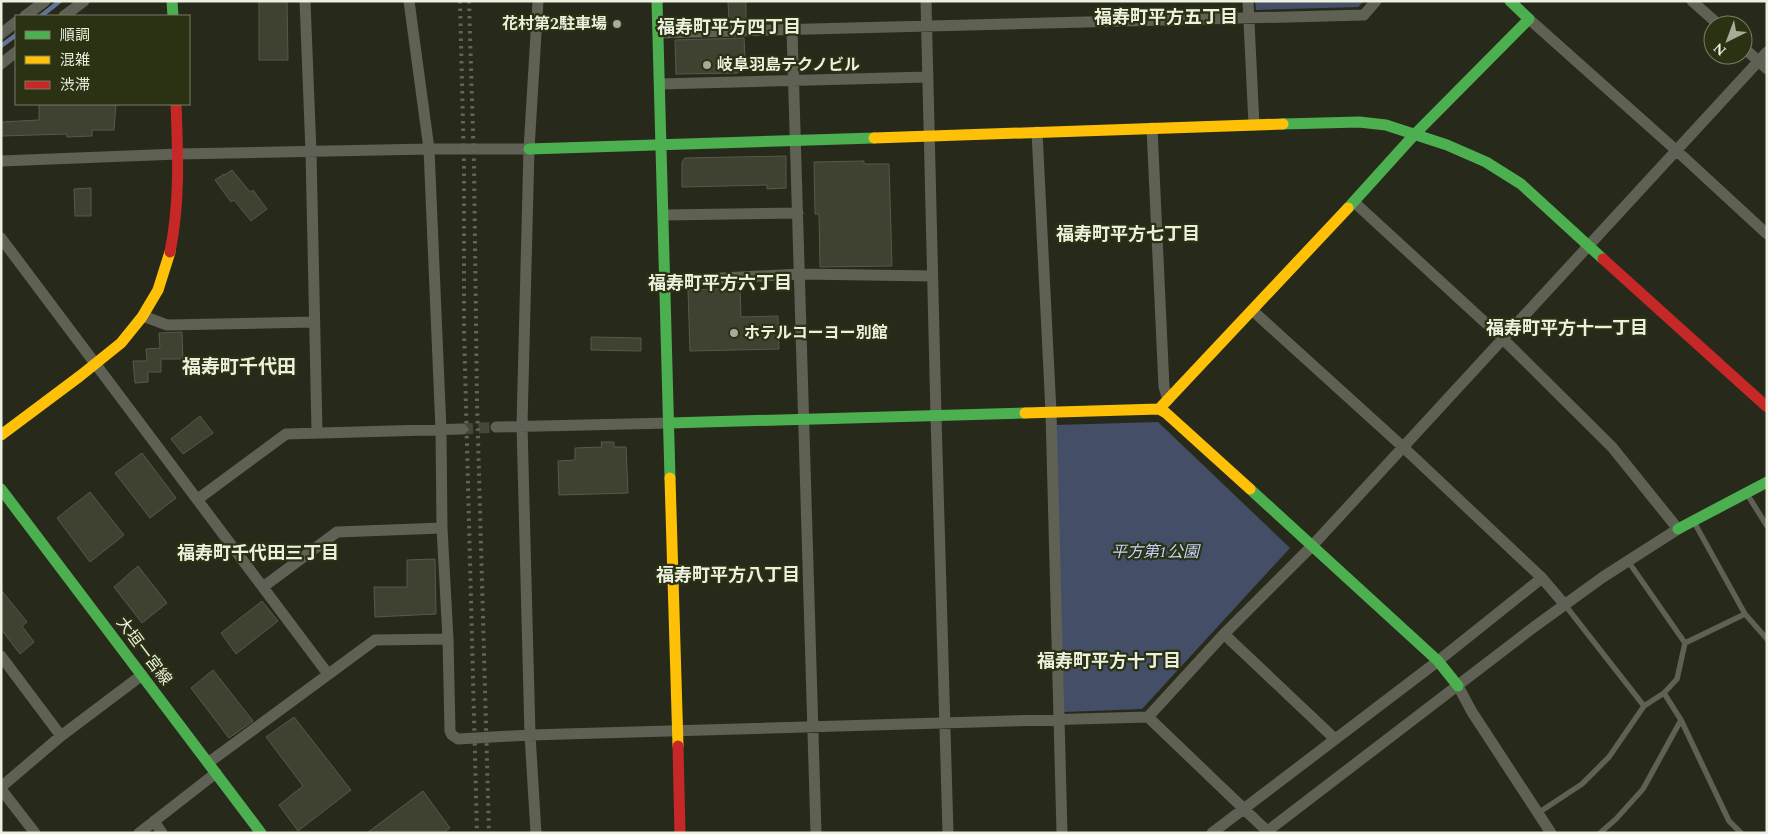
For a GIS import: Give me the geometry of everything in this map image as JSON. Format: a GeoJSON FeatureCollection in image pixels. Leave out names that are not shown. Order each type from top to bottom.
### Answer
{"type":"FeatureCollection","features":[{"type":"Feature","properties":{"kind":"street"},"geometry":{"type":"LineString","coordinates":[[26,15],[45,1]]}},
{"type":"Feature","properties":{"kind":"street"},"geometry":{"type":"LineString","coordinates":[[65,15],[84,1]]}},
{"type":"Feature","properties":{"kind":"street"},"geometry":{"type":"LineString","coordinates":[[172,1],[173,15]]}},
{"type":"Feature","properties":{"kind":"street"},"geometry":{"type":"LineString","coordinates":[[305,1],[311,152],[316,432]]}},
{"type":"Feature","properties":{"kind":"street"},"geometry":{"type":"LineString","coordinates":[[409,1],[429,149],[441,430],[442,528],[448,639],[450,731],[458,739],[530,735],[1148,717],[1266,832],[1565,605],[1678,529],[1767,482]]}},
{"type":"Feature","properties":{"kind":"street"},"geometry":{"type":"LineString","coordinates":[[536,833],[530,735],[522,425],[529,149],[538,1]]}},
{"type":"Feature","properties":{"kind":"street"},"geometry":{"type":"LineString","coordinates":[[657,1],[680,833]]}},
{"type":"Feature","properties":{"kind":"street"},"geometry":{"type":"LineString","coordinates":[[926,1],[948,833]]}},
{"type":"Feature","properties":{"kind":"street"},"geometry":{"type":"LineString","coordinates":[[1248,1],[1254,124]]}},
{"type":"Feature","properties":{"kind":"street"},"geometry":{"type":"LineString","coordinates":[[658,33],[927,28],[1364,15],[1376,1]]}},
{"type":"Feature","properties":{"kind":"street"},"geometry":{"type":"LineString","coordinates":[[1510,1],[1678,151],[1767,234]]}},
{"type":"Feature","properties":{"kind":"street"},"geometry":{"type":"LineString","coordinates":[[1692,1],[1708,15]]}},
{"type":"Feature","properties":{"kind":"street"},"geometry":{"type":"LineString","coordinates":[[1159,409],[1253,311],[1414,135],[1530,19]]}},
{"type":"Feature","properties":{"kind":"street"},"geometry":{"type":"LineString","coordinates":[[1,34],[15,23]]}},
{"type":"Feature","properties":{"kind":"street"},"geometry":{"type":"LineString","coordinates":[[792,30],[816,833]]}},
{"type":"Feature","properties":{"kind":"street"},"geometry":{"type":"LineString","coordinates":[[1,64],[15,53]]}},
{"type":"Feature","properties":{"kind":"street"},"geometry":{"type":"LineString","coordinates":[[1148,717],[1224,634],[1312,546],[1502,338],[1764,61],[1753,54]]}},
{"type":"Feature","properties":{"kind":"street"},"geometry":{"type":"LineString","coordinates":[[660,84],[928,77]]}},
{"type":"Feature","properties":{"kind":"street"},"geometry":{"type":"LineString","coordinates":[[1,435],[121,343],[144,316],[158,290],[172,250],[178,206],[176,105]]}},
{"type":"Feature","properties":{"kind":"street"},"geometry":{"type":"LineString","coordinates":[[1,161],[178,154],[529,149],[1254,124],[1359,122],[1386,125],[1447,145],[1486,162],[1521,184],[1767,407]]}},
{"type":"Feature","properties":{"kind":"street"},"geometry":{"type":"LineString","coordinates":[[1152,128],[1164,387],[1168,400]]}},
{"type":"Feature","properties":{"kind":"street"},"geometry":{"type":"LineString","coordinates":[[1037,132],[1051,412],[1062,833]]}},
{"type":"Feature","properties":{"kind":"street"},"geometry":{"type":"LineString","coordinates":[[1354,202],[1502,338],[1612,447],[1678,529]]}},
{"type":"Feature","properties":{"kind":"street"},"geometry":{"type":"LineString","coordinates":[[664,215],[798,213]]}},
{"type":"Feature","properties":{"kind":"street"},"geometry":{"type":"LineString","coordinates":[[1,238],[328,674]]}},
{"type":"Feature","properties":{"kind":"street"},"geometry":{"type":"LineString","coordinates":[[666,281],[800,274],[932,276]]}},
{"type":"Feature","properties":{"kind":"street"},"geometry":{"type":"LineString","coordinates":[[1253,311],[1403,447],[1542,578],[1565,605]]}},
{"type":"Feature","properties":{"kind":"street"},"geometry":{"type":"LineString","coordinates":[[144,316],[167,325],[313,322]]}},
{"type":"Feature","properties":{"kind":"street"},"geometry":{"type":"LineString","coordinates":[[496,427],[1159,409],[1166,413],[1438,661],[1458,686],[1472,712],[1551,833]]}},
{"type":"Feature","properties":{"kind":"street"},"geometry":{"type":"LineString","coordinates":[[198,499],[286,434],[462,429]]}},
{"type":"Feature","properties":{"kind":"street","name":"大垣一宮線"},"geometry":{"type":"LineString","coordinates":[[1,489],[261,833]]}},
{"type":"Feature","properties":{"kind":"street"},"geometry":{"type":"LineString","coordinates":[[263,587],[337,532],[442,528]]}},
{"type":"Feature","properties":{"kind":"street"},"geometry":{"type":"LineString","coordinates":[[1212,833],[1438,661],[1542,578]]}},
{"type":"Feature","properties":{"kind":"street"},"geometry":{"type":"LineString","coordinates":[[1224,634],[1335,740]]}},
{"type":"Feature","properties":{"kind":"street"},"geometry":{"type":"LineString","coordinates":[[208,763],[375,640],[448,639]]}},
{"type":"Feature","properties":{"kind":"street"},"geometry":{"type":"LineString","coordinates":[[1,656],[62,736]]}},
{"type":"Feature","properties":{"kind":"street"},"geometry":{"type":"LineString","coordinates":[[35,833],[1,788],[62,736],[142,674]]}},
{"type":"Feature","properties":{"kind":"street"},"geometry":{"type":"LineString","coordinates":[[139,833],[216,773]]}},
{"type":"Feature","properties":{"kind":"street"},"geometry":{"type":"LineString","coordinates":[[154,821],[162,833]]}},
{"type":"Feature","properties":{"kind":"lane"},"geometry":{"type":"LineString","coordinates":[[1746,493],[1767,526]]}},
{"type":"Feature","properties":{"kind":"lane"},"geometry":{"type":"LineString","coordinates":[[1693,520],[1745,614],[1766,636]]}},
{"type":"Feature","properties":{"kind":"lane"},"geometry":{"type":"LineString","coordinates":[[1538,813],[1582,784],[1609,757],[1644,706],[1664,693],[1677,679],[1685,643],[1628,561]]}},
{"type":"Feature","properties":{"kind":"lane"},"geometry":{"type":"LineString","coordinates":[[1565,605],[1644,706]]}},
{"type":"Feature","properties":{"kind":"lane"},"geometry":{"type":"LineString","coordinates":[[1685,643],[1745,614]]}},
{"type":"Feature","properties":{"kind":"lane"},"geometry":{"type":"LineString","coordinates":[[1664,693],[1681,720],[1729,821],[1741,833]]}},
{"type":"Feature","properties":{"kind":"lane"},"geometry":{"type":"LineString","coordinates":[[1600,833],[1616,819],[1643,788],[1681,720]]}},
{"type":"Feature","properties":{"kind":"green space"},"geometry":{"type":"Polygon","coordinates":[[[1255,1],[1364,1],[1358,7],[1256,10],[1255,1]]]}},
{"type":"Feature","properties":{"kind":"green space","name":"平方第1公園"},"geometry":{"type":"Polygon","coordinates":[[[1158,422],[1290,548],[1142,709],[1064,712],[1056,425],[1158,422]]]}},
{"type":"Feature","properties":{"kind":"building"},"geometry":{"type":"Polygon","coordinates":[[[259,1],[287,1],[288,60],[259,60],[259,1]]]}},
{"type":"Feature","properties":{"kind":"building"},"geometry":{"type":"Polygon","coordinates":[[[728,1],[746,1],[746,20],[744,20],[744,23],[729,24],[728,1]]]}},
{"type":"Feature","properties":{"kind":"building"},"geometry":{"type":"Polygon","coordinates":[[[744,38],[745,56],[738,56],[738,73],[676,74],[675,40],[744,38]]]}},
{"type":"Feature","properties":{"kind":"building"},"geometry":{"type":"Polygon","coordinates":[[[39,105],[116,105],[114,130],[92,130],[92,136],[67,137],[67,134],[1,136],[1,122],[39,120],[39,105]]]}},
{"type":"Feature","properties":{"kind":"building"},"geometry":{"type":"Polygon","coordinates":[[[786,156],[786,188],[767,189],[767,185],[682,187],[682,162],[685,158],[786,156]]]}},
{"type":"Feature","properties":{"kind":"building"},"geometry":{"type":"Polygon","coordinates":[[[864,161],[864,164],[889,164],[892,266],[820,267],[819,214],[815,214],[814,162],[864,161]]]}},
{"type":"Feature","properties":{"kind":"building"},"geometry":{"type":"Polygon","coordinates":[[[232,170],[250,192],[253,190],[267,209],[251,221],[234,200],[231,202],[215,180],[232,170]]]}},
{"type":"Feature","properties":{"kind":"building"},"geometry":{"type":"Polygon","coordinates":[[[91,188],[91,216],[75,216],[74,189],[91,188]]]}},
{"type":"Feature","properties":{"kind":"building","name":"ホテルコーヨー別館"},"geometry":{"type":"Polygon","coordinates":[[[740,288],[741,317],[778,316],[779,349],[690,351],[688,290],[740,288]]]}},
{"type":"Feature","properties":{"kind":"building"},"geometry":{"type":"Polygon","coordinates":[[[182,332],[183,359],[161,359],[161,372],[148,372],[148,382],[135,383],[133,361],[147,361],[146,349],[160,348],[159,333],[182,332]]]}},
{"type":"Feature","properties":{"kind":"building"},"geometry":{"type":"Polygon","coordinates":[[[591,337],[641,338],[641,351],[591,350],[591,337]]]}},
{"type":"Feature","properties":{"kind":"building"},"geometry":{"type":"Polygon","coordinates":[[[200,416],[213,433],[183,454],[171,439],[200,416]]]}},
{"type":"Feature","properties":{"kind":"building"},"geometry":{"type":"Polygon","coordinates":[[[601,442],[614,442],[614,447],[626,447],[628,493],[559,495],[558,461],[575,460],[575,448],[602,447],[601,442]]]}},
{"type":"Feature","properties":{"kind":"building"},"geometry":{"type":"Polygon","coordinates":[[[142,453],[176,498],[150,518],[115,473],[142,453]]]}},
{"type":"Feature","properties":{"kind":"building"},"geometry":{"type":"Polygon","coordinates":[[[90,492],[124,535],[90,562],[57,518],[90,492]]]}},
{"type":"Feature","properties":{"kind":"building"},"geometry":{"type":"Polygon","coordinates":[[[435,559],[436,614],[375,617],[374,587],[407,587],[407,560],[435,559]]]}},
{"type":"Feature","properties":{"kind":"building"},"geometry":{"type":"Polygon","coordinates":[[[138,566],[167,603],[142,623],[114,587],[138,566]]]}},
{"type":"Feature","properties":{"kind":"building"},"geometry":{"type":"Polygon","coordinates":[[[1,590],[27,622],[22,626],[34,642],[20,654],[1,629],[1,590]]]}},
{"type":"Feature","properties":{"kind":"building"},"geometry":{"type":"Polygon","coordinates":[[[262,601],[278,621],[236,654],[221,633],[262,601]]]}},
{"type":"Feature","properties":{"kind":"building"},"geometry":{"type":"Polygon","coordinates":[[[213,670],[253,721],[229,738],[191,688],[213,670]]]}},
{"type":"Feature","properties":{"kind":"building"},"geometry":{"type":"Polygon","coordinates":[[[294,717],[351,790],[298,831],[279,805],[303,786],[266,737],[294,717]]]}},
{"type":"Feature","properties":{"kind":"building"},"geometry":{"type":"Polygon","coordinates":[[[423,791],[450,828],[443,833],[367,833],[423,791]]]}},
{"type":"Feature","properties":{"kind":"waterway"},"geometry":{"type":"LineString","coordinates":[[42,15],[60,1]]}},
{"type":"Feature","properties":{"kind":"waterway"},"geometry":{"type":"LineString","coordinates":[[1,46],[15,36]]}},
{"type":"Feature","properties":{"kind":"tunnel"},"geometry":{"type":"LineString","coordinates":[[462,429],[496,427]]}},
{"type":"Feature","properties":{"kind":"railway"},"geometry":{"type":"LineString","coordinates":[[460,1],[464,165],[464,329],[477,833]]}},
{"type":"Feature","properties":{"kind":"railway"},"geometry":{"type":"LineString","coordinates":[[469,1],[474,165],[477,402],[489,833]]}},
{"type":"Feature","properties":{"kind":"traffic: fast"},"geometry":{"type":"LineString","coordinates":[[172,1],[173,15]]}},
{"type":"Feature","properties":{"kind":"traffic: fast"},"geometry":{"type":"LineString","coordinates":[[657,1],[670,478]]}},
{"type":"Feature","properties":{"kind":"traffic: fast"},"geometry":{"type":"LineString","coordinates":[[1348,208],[1414,135],[1529,19],[1510,1]]}},
{"type":"Feature","properties":{"kind":"traffic: fast"},"geometry":{"type":"LineString","coordinates":[[1283,124],[1359,122],[1386,125],[1447,145],[1486,162],[1521,184],[1603,259]]}},
{"type":"Feature","properties":{"kind":"traffic: fast"},"geometry":{"type":"LineString","coordinates":[[529,149],[874,138]]}},
{"type":"Feature","properties":{"kind":"traffic: fast"},"geometry":{"type":"LineString","coordinates":[[670,423],[1025,413]]}},
{"type":"Feature","properties":{"kind":"traffic: fast"},"geometry":{"type":"LineString","coordinates":[[1678,529],[1767,482]]}},
{"type":"Feature","properties":{"kind":"traffic: fast"},"geometry":{"type":"LineString","coordinates":[[1,489],[261,833]]}},
{"type":"Feature","properties":{"kind":"traffic: fast"},"geometry":{"type":"LineString","coordinates":[[1250,489],[1438,661],[1458,686]]}},
{"type":"Feature","properties":{"kind":"traffic: slow"},"geometry":{"type":"LineString","coordinates":[[874,138],[1283,124]]}},
{"type":"Feature","properties":{"kind":"traffic: slow"},"geometry":{"type":"LineString","coordinates":[[1159,409],[1348,208]]}},
{"type":"Feature","properties":{"kind":"traffic: slow"},"geometry":{"type":"LineString","coordinates":[[1,435],[121,343],[142,317],[158,290],[170,252]]}},
{"type":"Feature","properties":{"kind":"traffic: slow"},"geometry":{"type":"LineString","coordinates":[[1025,413],[1159,409],[1166,413],[1250,489]]}},
{"type":"Feature","properties":{"kind":"traffic: slow"},"geometry":{"type":"LineString","coordinates":[[670,478],[678,746]]}},
{"type":"Feature","properties":{"kind":"traffic: jam"},"geometry":{"type":"LineString","coordinates":[[170,252],[177,197],[176,105]]}},
{"type":"Feature","properties":{"kind":"traffic: jam"},"geometry":{"type":"LineString","coordinates":[[1603,259],[1767,407]]}},
{"type":"Feature","properties":{"kind":"traffic: jam"},"geometry":{"type":"LineString","coordinates":[[678,746],[680,833]]}},
{"type":"Feature","properties":{"kind":"place","name":"花村第2駐車場"},"geometry":{"type":"Point","coordinates":[617,24]}},
{"type":"Feature","properties":{"kind":"place","name":"岐阜羽島テクノビル"},"geometry":{"type":"Point","coordinates":[707,65]}},
{"type":"Feature","properties":{"kind":"place","name":"ホテルコーヨー別館"},"geometry":{"type":"Point","coordinates":[734,333]}},
{"type":"Feature","properties":{"kind":"district","name":"福寿町平方五丁目"},"geometry":{"type":"Point","coordinates":[1166,17]}},
{"type":"Feature","properties":{"kind":"district","name":"福寿町平方四丁目"},"geometry":{"type":"Point","coordinates":[729,27]}},
{"type":"Feature","properties":{"kind":"district","name":"福寿町平方七丁目"},"geometry":{"type":"Point","coordinates":[1128,234]}},
{"type":"Feature","properties":{"kind":"district","name":"福寿町平方六丁目"},"geometry":{"type":"Point","coordinates":[720,283]}},
{"type":"Feature","properties":{"kind":"district","name":"福寿町平方十一丁目"},"geometry":{"type":"Point","coordinates":[1567,328]}},
{"type":"Feature","properties":{"kind":"district","name":"福寿町千代田"},"geometry":{"type":"Point","coordinates":[239,367]}},
{"type":"Feature","properties":{"kind":"district","name":"福寿町千代田三丁目"},"geometry":{"type":"Point","coordinates":[258,553]}},
{"type":"Feature","properties":{"kind":"district","name":"福寿町平方八丁目"},"geometry":{"type":"Point","coordinates":[728,575]}},
{"type":"Feature","properties":{"kind":"district","name":"福寿町平方十丁目"},"geometry":{"type":"Point","coordinates":[1109,661]}}]}
